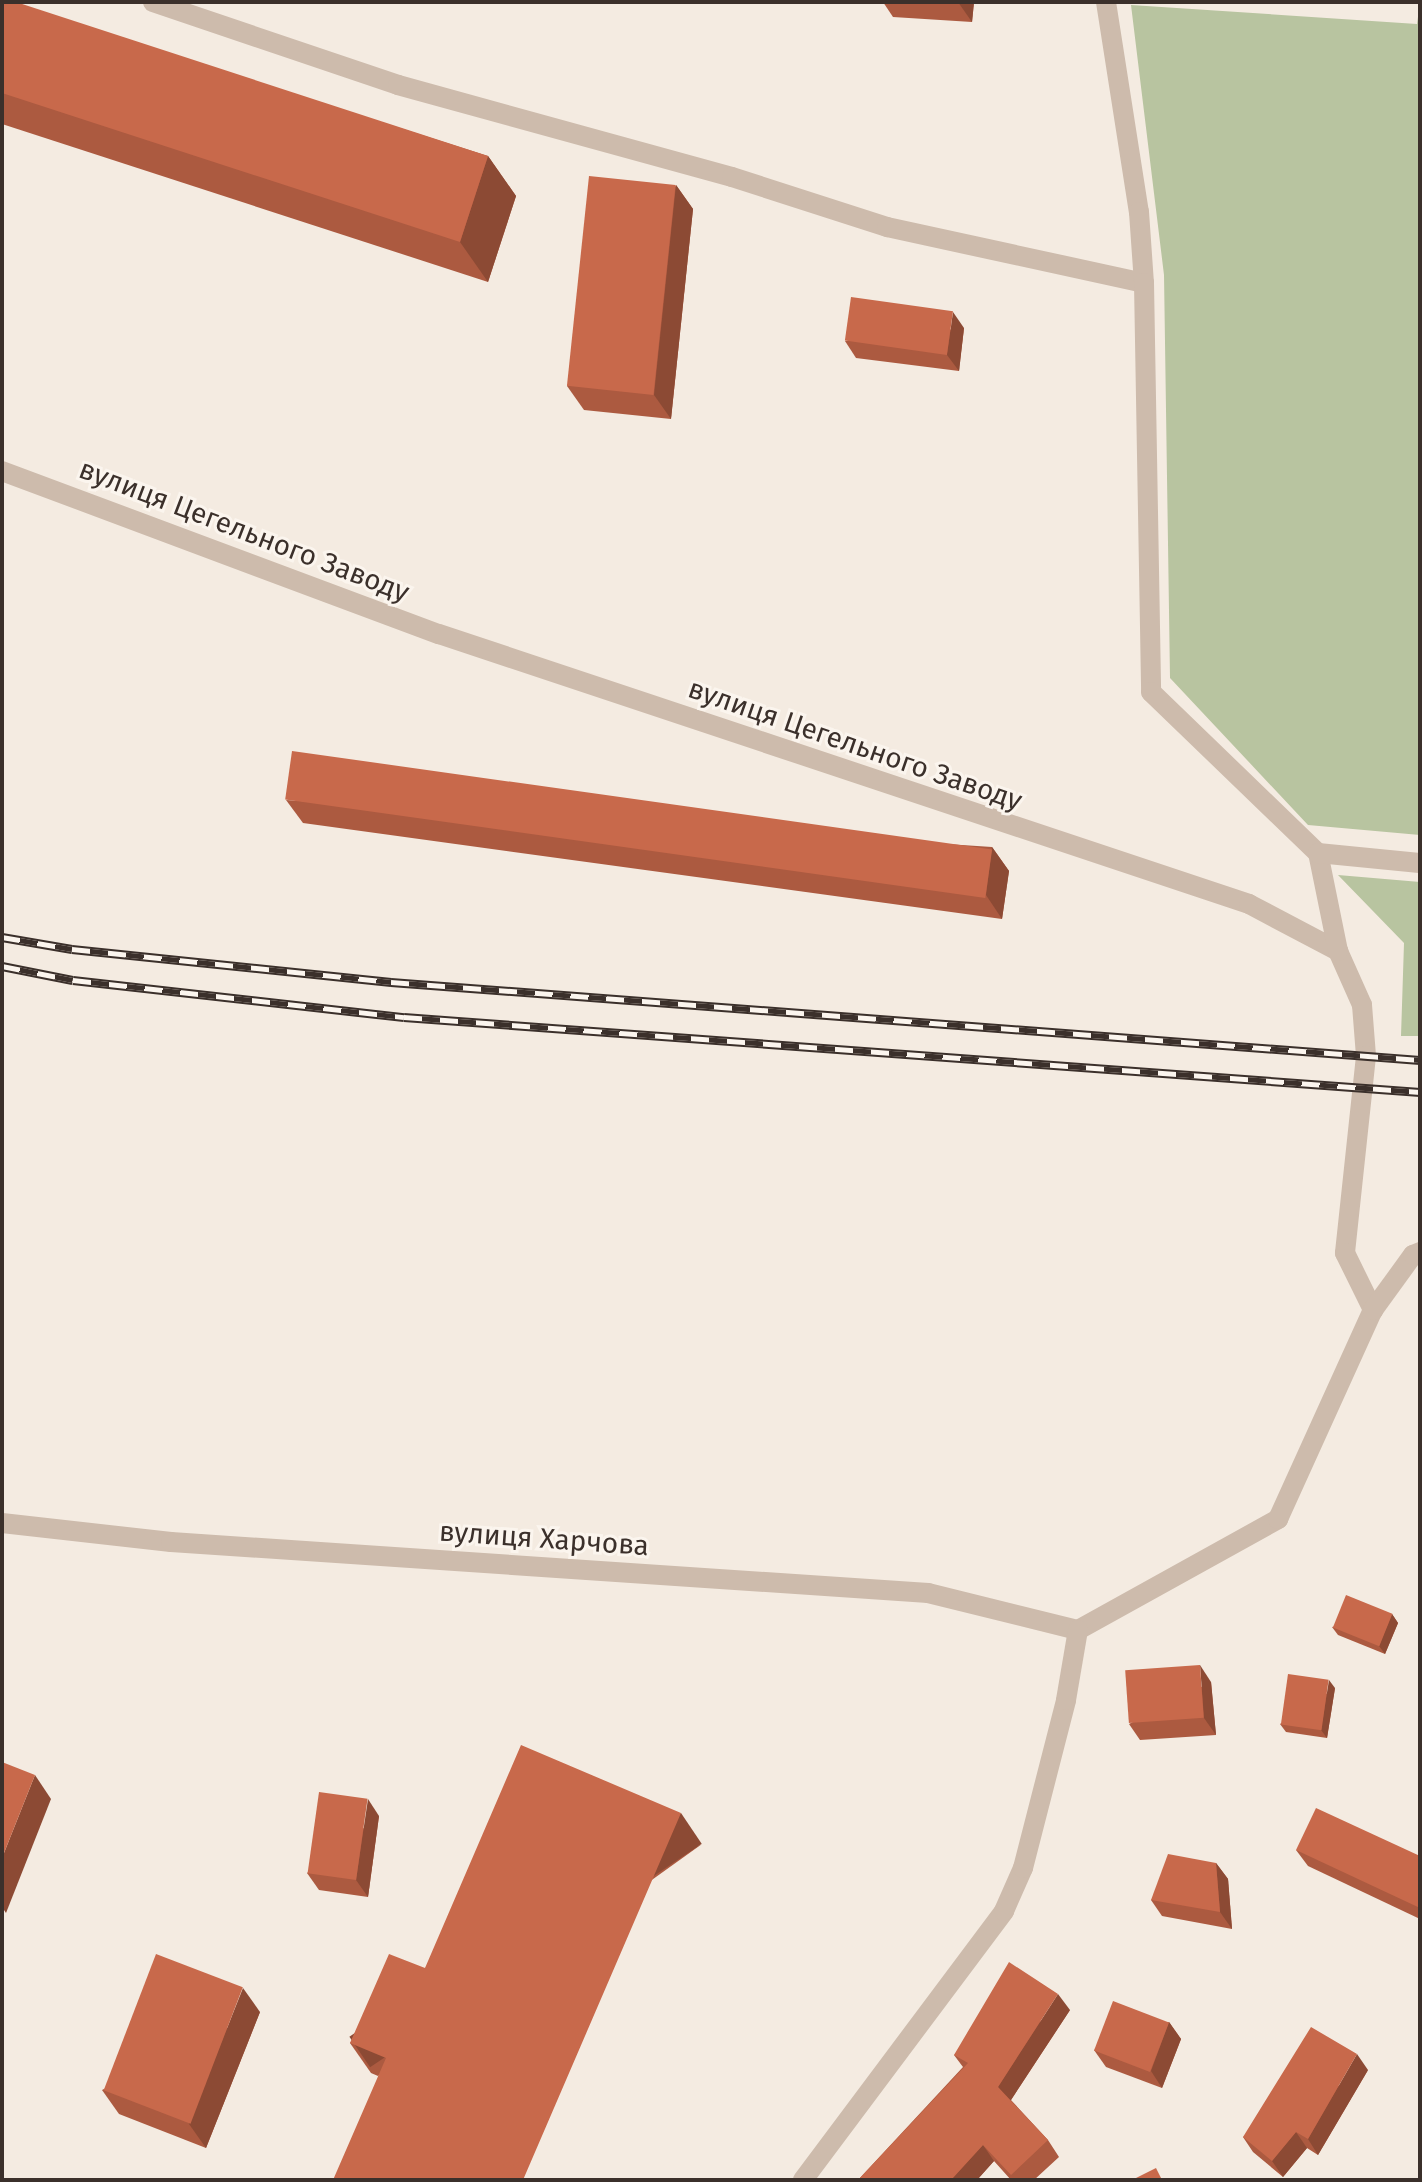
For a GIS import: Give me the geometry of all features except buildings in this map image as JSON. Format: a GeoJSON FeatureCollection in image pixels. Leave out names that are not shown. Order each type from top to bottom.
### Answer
{"type":"FeatureCollection","features":[{"type":"Feature","properties":{"kind":"street"},"geometry":{"type":"LineString","coordinates":[[153,2],[398,85],[732,177],[887,227],[1144,283]]}},
{"type":"Feature","properties":{"kind":"street"},"geometry":{"type":"LineString","coordinates":[[1106,2],[1139,212],[1144,283],[1151,692],[1318,853],[1338,951],[1362,1005],[1366,1056],[1345,1253],[1373,1310]]}},
{"type":"Feature","properties":{"kind":"street","name":"вулиця Цегельного Заводу"},"geometry":{"type":"LineString","coordinates":[[2,471],[439,634],[1249,904],[1338,951]]}},
{"type":"Feature","properties":{"kind":"street"},"geometry":{"type":"LineString","coordinates":[[1318,853],[1420,863]]}},
{"type":"Feature","properties":{"kind":"street"},"geometry":{"type":"LineString","coordinates":[[803,2180],[1004,1911],[1023,1868],[1066,1700],[1078,1630],[1278,1519],[1373,1310],[1413,1255],[1420,1252]]}},
{"type":"Feature","properties":{"kind":"street","name":"вулиця Харчова"},"geometry":{"type":"LineString","coordinates":[[2,1523],[171,1542],[928,1593],[1078,1630]]}},
{"type":"Feature","properties":{"kind":"green space"},"geometry":{"type":"Polygon","coordinates":[[[1420,2],[1420,835],[1308,825],[1170,678],[1164,275],[1131,5],[1417,24],[1420,2]]]}},
{"type":"Feature","properties":{"kind":"green space"},"geometry":{"type":"Polygon","coordinates":[[[1338,875],[1420,882],[1420,1036],[1401,1036],[1404,943],[1338,875]]]}},
{"type":"Feature","properties":{"kind":"railway"},"geometry":{"type":"LineString","coordinates":[[2,937],[72,949],[391,982],[1420,1060]]}},
{"type":"Feature","properties":{"kind":"railway"},"geometry":{"type":"LineString","coordinates":[[2,966],[73,980],[404,1017],[1420,1092]]}}]}
